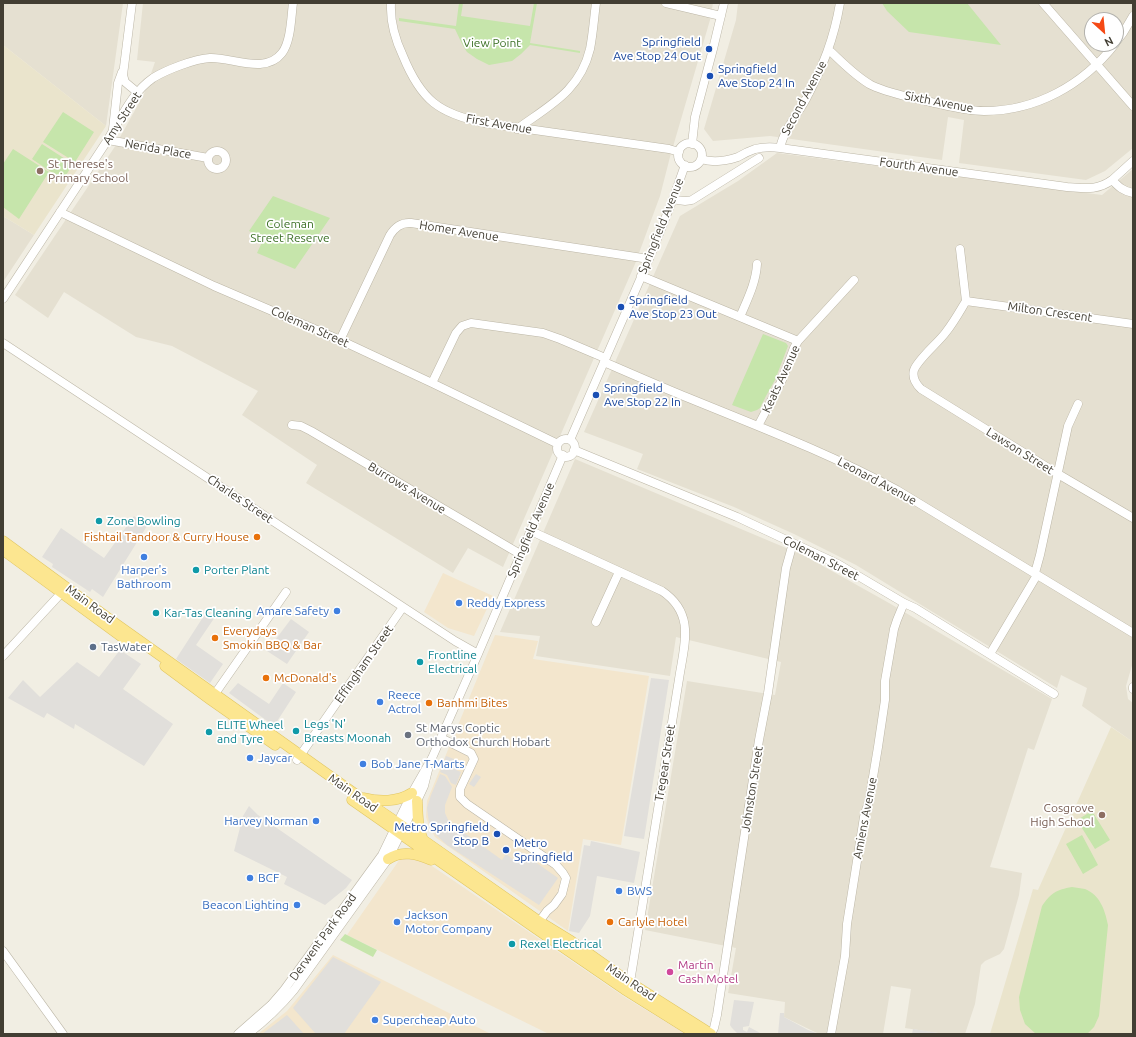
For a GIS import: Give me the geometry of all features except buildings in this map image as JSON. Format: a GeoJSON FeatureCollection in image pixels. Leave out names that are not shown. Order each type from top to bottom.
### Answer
{"type":"FeatureCollection","features":[{"type":"Feature","properties":{"kind":"main road","name":"Main Road"},"geometry":{"type":"LineString","coordinates":[[3,541],[64,591]]}},
{"type":"Feature","properties":{"kind":"main road","name":"Main Road"},"geometry":{"type":"LineString","coordinates":[[3,550],[64,591],[399,829],[423,840],[537,925]]}},
{"type":"Feature","properties":{"kind":"main road","name":"Main Road"},"geometry":{"type":"LineString","coordinates":[[299,758],[358,796],[454,873],[537,925],[696,1034]]}},
{"type":"Feature","properties":{"kind":"main road"},"geometry":{"type":"LineString","coordinates":[[358,796],[384,801],[415,797],[418,823],[423,840]]}},
{"type":"Feature","properties":{"kind":"main road"},"geometry":{"type":"LineString","coordinates":[[388,859],[398,854],[422,856],[454,873]]}},
{"type":"Feature","properties":{"kind":"main road","name":"Main Road"},"geometry":{"type":"LineString","coordinates":[[626,985],[711,1034]]}},
{"type":"Feature","properties":{"kind":"street"},"geometry":{"type":"LineString","coordinates":[[132,3],[123,75],[125,82],[137,92]]}},
{"type":"Feature","properties":{"kind":"street","name":"Amy Street"},"geometry":{"type":"LineString","coordinates":[[3,298],[108,140],[137,92],[161,74],[198,60],[212,58],[256,64],[275,60],[282,53],[287,44],[293,3]]}},
{"type":"Feature","properties":{"kind":"street","name":"First Avenue"},"geometry":{"type":"LineString","coordinates":[[391,3],[392,23],[398,46],[411,76],[421,91],[442,108],[461,117],[485,124],[669,149],[678,152]]}},
{"type":"Feature","properties":{"kind":"street"},"geometry":{"type":"LineString","coordinates":[[518,128],[543,112],[563,96],[579,76],[590,48],[596,3]]}},
{"type":"Feature","properties":{"kind":"street"},"geometry":{"type":"LineString","coordinates":[[666,3],[721,16]]}},
{"type":"Feature","properties":{"kind":"street"},"geometry":{"type":"LineString","coordinates":[[692,144],[695,117],[724,3]]}},
{"type":"Feature","properties":{"kind":"street","name":"Second Avenue"},"geometry":{"type":"LineString","coordinates":[[780,148],[784,135],[810,92],[829,50],[840,3]]}},
{"type":"Feature","properties":{"kind":"street"},"geometry":{"type":"LineString","coordinates":[[1043,3],[1133,106]]}},
{"type":"Feature","properties":{"kind":"street","name":"Sixth Avenue"},"geometry":{"type":"LineString","coordinates":[[1124,31],[1133,16]]}},
{"type":"Feature","properties":{"kind":"street","name":"Sixth Avenue"},"geometry":{"type":"LineString","coordinates":[[829,50],[862,79],[881,89],[948,106],[982,111],[1012,108],[1043,100],[1072,83],[1097,64],[1107,52]]}},
{"type":"Feature","properties":{"kind":"street"},"geometry":{"type":"LineString","coordinates":[[112,132],[118,84],[123,70]]}},
{"type":"Feature","properties":{"kind":"street","name":"Nerida Place"},"geometry":{"type":"LineString","coordinates":[[108,140],[208,158]]}},
{"type":"Feature","properties":{"kind":"street"},"geometry":{"type":"LineString","coordinates":[[685,144],[692,144],[698,146],[700,149],[701,159],[693,166],[685,166],[679,160],[678,152],[685,144]]}},
{"type":"Feature","properties":{"kind":"street","name":"Fourth Avenue"},"geometry":{"type":"LineString","coordinates":[[701,159],[722,161],[729,160],[760,148],[780,148],[1067,187],[1095,188],[1103,186],[1112,180],[1133,162]]}},
{"type":"Feature","properties":{"kind":"street"},"geometry":{"type":"LineString","coordinates":[[673,199],[679,201],[692,200],[759,158]]}},
{"type":"Feature","properties":{"kind":"street","name":"Springfield Avenue"},"geometry":{"type":"LineString","coordinates":[[570,440],[641,276],[685,166]]}},
{"type":"Feature","properties":{"kind":"street"},"geometry":{"type":"LineString","coordinates":[[1112,180],[1119,188],[1133,193]]}},
{"type":"Feature","properties":{"kind":"street","name":"Coleman Street"},"geometry":{"type":"LineString","coordinates":[[60,212],[214,286],[340,340],[558,444]]}},
{"type":"Feature","properties":{"kind":"street","name":"Homer Avenue"},"geometry":{"type":"LineString","coordinates":[[340,340],[390,235],[393,230],[401,224],[411,224],[648,259]]}},
{"type":"Feature","properties":{"kind":"street"},"geometry":{"type":"LineString","coordinates":[[960,250],[966,301]]}},
{"type":"Feature","properties":{"kind":"street"},"geometry":{"type":"LineString","coordinates":[[740,317],[757,274],[757,264]]}},
{"type":"Feature","properties":{"kind":"street"},"geometry":{"type":"LineString","coordinates":[[641,276],[798,341]]}},
{"type":"Feature","properties":{"kind":"street","name":"Keats Avenue"},"geometry":{"type":"LineString","coordinates":[[758,426],[782,380],[798,341],[854,280]]}},
{"type":"Feature","properties":{"kind":"street","name":"Milton Crescent"},"geometry":{"type":"LineString","coordinates":[[966,301],[1133,324]]}},
{"type":"Feature","properties":{"kind":"street","name":"Lawson Street"},"geometry":{"type":"LineString","coordinates":[[966,301],[946,332],[918,363],[914,370],[913,377],[916,384],[921,389],[1058,474],[1133,518]]}},
{"type":"Feature","properties":{"kind":"street","name":"Leonard Avenue"},"geometry":{"type":"LineString","coordinates":[[432,383],[456,333],[462,326],[471,324],[543,333],[560,339],[678,394],[825,454],[869,475],[897,490],[1133,633]]}},
{"type":"Feature","properties":{"kind":"street","name":"Charles Street"},"geometry":{"type":"LineString","coordinates":[[3,343],[403,607],[478,654]]}},
{"type":"Feature","properties":{"kind":"street"},"geometry":{"type":"LineString","coordinates":[[990,654],[1036,574],[1068,426],[1078,404]]}},
{"type":"Feature","properties":{"kind":"street","name":"Burrows Avenue"},"geometry":{"type":"LineString","coordinates":[[292,425],[301,426],[311,431],[520,554]]}},
{"type":"Feature","properties":{"kind":"street"},"geometry":{"type":"LineString","coordinates":[[565,439],[570,440],[575,446],[570,456],[563,456],[559,452],[558,444],[565,439]]}},
{"type":"Feature","properties":{"kind":"street","name":"Coleman Street"},"geometry":{"type":"LineString","coordinates":[[574,450],[738,517],[849,570],[915,608],[1054,694]]}},
{"type":"Feature","properties":{"kind":"street","name":"Springfield Avenue"},"geometry":{"type":"LineString","coordinates":[[399,829],[415,797],[424,786],[432,758],[563,456]]}},
{"type":"Feature","properties":{"kind":"street","name":"Tregear Street"},"geometry":{"type":"LineString","coordinates":[[531,531],[669,595],[682,613],[685,626],[678,686],[626,985]]}},
{"type":"Feature","properties":{"kind":"street","name":"Johnston Street"},"geometry":{"type":"LineString","coordinates":[[711,1034],[717,1015],[786,568],[793,543]]}},
{"type":"Feature","properties":{"kind":"street"},"geometry":{"type":"LineString","coordinates":[[596,622],[619,572]]}},
{"type":"Feature","properties":{"kind":"street"},"geometry":{"type":"LineString","coordinates":[[3,656],[64,591]]}},
{"type":"Feature","properties":{"kind":"street"},"geometry":{"type":"LineString","coordinates":[[213,697],[286,592]]}},
{"type":"Feature","properties":{"kind":"street","name":"Amiens Avenue"},"geometry":{"type":"LineString","coordinates":[[831,1034],[845,956],[845,935],[864,817],[869,801],[885,700],[885,681],[894,629],[904,603]]}},
{"type":"Feature","properties":{"kind":"street","name":"Effingham Street"},"geometry":{"type":"LineString","coordinates":[[299,758],[403,607]]}},
{"type":"Feature","properties":{"kind":"street"},"geometry":{"type":"LineString","coordinates":[[441,738],[471,753],[474,759],[461,785],[460,797],[467,804],[550,861],[563,873],[566,878],[562,894],[537,925]]}},
{"type":"Feature","properties":{"kind":"street","name":"Derwent Park Road"},"geometry":{"type":"LineString","coordinates":[[248,1034],[280,1007],[294,990],[388,859],[399,829]]}},
{"type":"Feature","properties":{"kind":"street","name":"Derwent Park Road"},"geometry":{"type":"LineString","coordinates":[[238,1034],[261,1014],[284,990],[382,855],[399,829]]}},
{"type":"Feature","properties":{"kind":"street"},"geometry":{"type":"LineString","coordinates":[[3,951],[63,1034]]}},
{"type":"Feature","properties":{"kind":"shaded area"},"geometry":{"type":"Polygon","coordinates":[[[3,3],[123,3],[106,126],[3,45],[3,3]]]}},
{"type":"Feature","properties":{"kind":"shaded area"},"geometry":{"type":"Polygon","coordinates":[[[143,3],[713,3],[710,20],[660,196],[635,264],[503,567],[468,548],[453,573],[306,483],[317,465],[242,415],[258,391],[172,346],[136,337],[64,292],[48,318],[15,295],[114,148],[144,94],[155,62],[137,60],[143,3]]]}},
{"type":"Feature","properties":{"kind":"shaded area"},"geometry":{"type":"Polygon","coordinates":[[[738,3],[1133,3],[1133,148],[1105,171],[1086,180],[959,163],[964,120],[948,117],[942,160],[770,136],[713,141],[704,129],[736,20],[738,3]]]}},
{"type":"Feature","properties":{"kind":"shaded area","name":"St Therese's Primary School"},"geometry":{"type":"Polygon","coordinates":[[[3,45],[106,126],[34,235],[3,216],[3,45]]]}},
{"type":"Feature","properties":{"kind":"shaded area"},"geometry":{"type":"Polygon","coordinates":[[[777,153],[1102,195],[1133,169],[1133,662],[1126,686],[1128,699],[1133,703],[1133,742],[1082,706],[1087,688],[1061,675],[1057,688],[856,565],[794,534],[734,507],[637,469],[643,454],[584,432],[680,216],[738,181],[777,153]]]}},
{"type":"Feature","properties":{"kind":"shaded area"},"geometry":{"type":"Polygon","coordinates":[[[3,216],[34,235],[3,282],[3,216]]]}},
{"type":"Feature","properties":{"kind":"shaded area"},"geometry":{"type":"Polygon","coordinates":[[[575,459],[805,556],[889,603],[1052,699],[1034,750],[1028,748],[990,867],[1022,873],[1019,895],[1004,949],[1000,954],[985,961],[981,965],[975,1004],[965,1034],[944,1034],[905,1028],[911,989],[891,986],[883,1034],[819,1034],[784,1017],[785,1002],[728,993],[736,948],[645,930],[687,681],[775,695],[781,662],[676,637],[670,676],[536,656],[540,636],[500,632],[575,459]]]}},
{"type":"Feature","properties":{"kind":"shaded area"},"geometry":{"type":"Polygon","coordinates":[[[134,516],[147,526],[103,597],[92,589],[90,592],[52,567],[53,564],[42,557],[61,528],[104,558],[134,516]]]}},
{"type":"Feature","properties":{"kind":"shaded area"},"geometry":{"type":"Polygon","coordinates":[[[443,573],[493,596],[474,636],[448,628],[424,612],[443,573]]]}},
{"type":"Feature","properties":{"kind":"shaded area"},"geometry":{"type":"Polygon","coordinates":[[[207,611],[215,617],[196,645],[223,664],[210,683],[176,659],[207,611]]]}},
{"type":"Feature","properties":{"kind":"shaded area"},"geometry":{"type":"Polygon","coordinates":[[[291,619],[309,632],[287,664],[267,651],[291,619]]]}},
{"type":"Feature","properties":{"kind":"shaded area"},"geometry":{"type":"Polygon","coordinates":[[[495,635],[538,641],[533,659],[649,676],[621,845],[583,839],[568,931],[435,837],[426,817],[427,801],[495,635]]]}},
{"type":"Feature","properties":{"kind":"shaded area"},"geometry":{"type":"Polygon","coordinates":[[[120,650],[141,664],[123,689],[173,724],[144,766],[75,724],[74,729],[47,713],[44,718],[8,698],[23,680],[40,697],[77,662],[99,677],[120,650]]]}},
{"type":"Feature","properties":{"kind":"shaded area"},"geometry":{"type":"Polygon","coordinates":[[[651,678],[669,680],[644,839],[624,836],[651,678]]]}},
{"type":"Feature","properties":{"kind":"shaded area"},"geometry":{"type":"Polygon","coordinates":[[[238,683],[269,704],[283,683],[296,692],[274,726],[229,693],[238,683]]]}},
{"type":"Feature","properties":{"kind":"shaded area","name":"Cosgrove High School"},"geometry":{"type":"Polygon","coordinates":[[[1111,727],[1133,742],[1133,1034],[990,1034],[1033,889],[1038,890],[1111,727]]]}},
{"type":"Feature","properties":{"kind":"shaded area"},"geometry":{"type":"Polygon","coordinates":[[[446,756],[459,761],[456,770],[461,772],[456,785],[451,783],[447,775],[440,772],[446,756]]]}},
{"type":"Feature","properties":{"kind":"shaded area"},"geometry":{"type":"Polygon","coordinates":[[[440,774],[445,776],[452,787],[445,805],[445,813],[449,822],[502,860],[506,854],[514,860],[521,852],[558,878],[539,905],[447,845],[433,832],[429,823],[427,808],[440,774]]]}},
{"type":"Feature","properties":{"kind":"shaded area"},"geometry":{"type":"Polygon","coordinates":[[[476,774],[481,777],[474,787],[469,784],[476,774]]]}},
{"type":"Feature","properties":{"kind":"shaded area"},"geometry":{"type":"Polygon","coordinates":[[[249,806],[258,815],[352,880],[346,888],[325,905],[284,884],[287,877],[234,851],[243,816],[249,806]]]}},
{"type":"Feature","properties":{"kind":"shaded area"},"geometry":{"type":"Polygon","coordinates":[[[591,841],[640,852],[634,883],[597,876],[590,916],[579,933],[569,931],[584,845],[590,846],[591,841]]]}},
{"type":"Feature","properties":{"kind":"shaded area"},"geometry":{"type":"Polygon","coordinates":[[[413,858],[432,866],[626,998],[686,1034],[549,1034],[347,935],[400,859],[413,858]]]}},
{"type":"Feature","properties":{"kind":"shaded area"},"geometry":{"type":"Polygon","coordinates":[[[333,955],[491,1034],[258,1034],[287,1011],[333,955]]]}},
{"type":"Feature","properties":{"kind":"shaded area"},"geometry":{"type":"Polygon","coordinates":[[[333,957],[381,982],[344,1034],[316,1034],[293,1008],[333,957]]]}},
{"type":"Feature","properties":{"kind":"shaded area"},"geometry":{"type":"Polygon","coordinates":[[[734,1000],[754,1002],[749,1026],[743,1027],[743,1030],[747,1032],[749,1027],[762,1034],[738,1034],[732,1028],[730,1025],[734,1000]]]}},
{"type":"Feature","properties":{"kind":"shaded area"},"geometry":{"type":"Polygon","coordinates":[[[780,1013],[784,1013],[784,1017],[808,1030],[819,1034],[778,1034],[780,1013]]]}},
{"type":"Feature","properties":{"kind":"shaded area"},"geometry":{"type":"Polygon","coordinates":[[[287,1015],[304,1034],[262,1034],[287,1015]]]}},
{"type":"Feature","properties":{"kind":"shaded area"},"geometry":{"type":"Polygon","coordinates":[[[913,1029],[945,1034],[912,1034],[913,1029]]]}},
{"type":"Feature","properties":{"kind":"green space","name":"View Point"},"geometry":{"type":"Polygon","coordinates":[[[459,3],[463,3],[461,16],[530,26],[534,3],[537,3],[530,43],[580,51],[580,53],[530,45],[512,61],[489,65],[467,52],[455,29],[399,21],[399,18],[456,26],[459,3]]]}},
{"type":"Feature","properties":{"kind":"green space"},"geometry":{"type":"Polygon","coordinates":[[[882,3],[967,3],[1001,45],[909,32],[887,11],[882,3]]]}},
{"type":"Feature","properties":{"kind":"green space"},"geometry":{"type":"Polygon","coordinates":[[[63,112],[94,132],[75,162],[43,142],[63,112]]]}},
{"type":"Feature","properties":{"kind":"green space"},"geometry":{"type":"Polygon","coordinates":[[[42,144],[73,164],[63,180],[32,159],[42,144]]]}},
{"type":"Feature","properties":{"kind":"green space"},"geometry":{"type":"Polygon","coordinates":[[[13,149],[49,172],[19,219],[3,207],[3,164],[13,149]]]}},
{"type":"Feature","properties":{"kind":"green space","name":"Coleman Street Reserve"},"geometry":{"type":"Polygon","coordinates":[[[273,196],[330,218],[295,269],[257,253],[264,238],[249,231],[273,196]]]}},
{"type":"Feature","properties":{"kind":"green space"},"geometry":{"type":"Polygon","coordinates":[[[763,334],[786,343],[788,346],[775,380],[760,408],[751,412],[732,405],[763,334]]]}},
{"type":"Feature","properties":{"kind":"green space"},"geometry":{"type":"Polygon","coordinates":[[[1092,811],[1110,840],[1095,849],[1077,820],[1092,811]]]}},
{"type":"Feature","properties":{"kind":"green space"},"geometry":{"type":"Polygon","coordinates":[[[1082,835],[1098,865],[1083,874],[1066,844],[1082,835]]]}},
{"type":"Feature","properties":{"kind":"green space"},"geometry":{"type":"Polygon","coordinates":[[[1072,887],[1085,889],[1098,899],[1108,925],[1099,1016],[1094,1027],[1087,1034],[1036,1034],[1025,1024],[1020,1010],[1019,997],[1042,906],[1055,892],[1072,887]]]}},
{"type":"Feature","properties":{"kind":"green space"},"geometry":{"type":"Polygon","coordinates":[[[345,934],[377,950],[373,957],[340,940],[345,934]]]}},
{"type":"Feature","properties":{"kind":"place","name":"Springfield Ave Stop 24 Out"},"geometry":{"type":"Point","coordinates":[709,49]}},
{"type":"Feature","properties":{"kind":"place","name":"Springfield Ave Stop 24 In"},"geometry":{"type":"Point","coordinates":[710,76]}},
{"type":"Feature","properties":{"kind":"place","name":"St Therese's Primary School"},"geometry":{"type":"Point","coordinates":[40,171]}},
{"type":"Feature","properties":{"kind":"place","name":"Springfield Ave Stop 23 Out"},"geometry":{"type":"Point","coordinates":[621,307]}},
{"type":"Feature","properties":{"kind":"place","name":"Springfield Ave Stop 22 In"},"geometry":{"type":"Point","coordinates":[596,395]}},
{"type":"Feature","properties":{"kind":"place","name":"Zone Bowling"},"geometry":{"type":"Point","coordinates":[99,521]}},
{"type":"Feature","properties":{"kind":"place","name":"Fishtail Tandoor & Curry House"},"geometry":{"type":"Point","coordinates":[257,537]}},
{"type":"Feature","properties":{"kind":"place","name":"Harper's Bathroom"},"geometry":{"type":"Point","coordinates":[144,557]}},
{"type":"Feature","properties":{"kind":"place","name":"Porter Plant"},"geometry":{"type":"Point","coordinates":[196,570]}},
{"type":"Feature","properties":{"kind":"place","name":"Reddy Express"},"geometry":{"type":"Point","coordinates":[459,603]}},
{"type":"Feature","properties":{"kind":"place","name":"Amare Safety"},"geometry":{"type":"Point","coordinates":[337,611]}},
{"type":"Feature","properties":{"kind":"place","name":"Kar-Tas Cleaning"},"geometry":{"type":"Point","coordinates":[156,613]}},
{"type":"Feature","properties":{"kind":"place","name":"Everydays Smokin BBQ & Bar"},"geometry":{"type":"Point","coordinates":[215,638]}},
{"type":"Feature","properties":{"kind":"place","name":"TasWater"},"geometry":{"type":"Point","coordinates":[93,647]}},
{"type":"Feature","properties":{"kind":"place","name":"Frontline Electrical"},"geometry":{"type":"Point","coordinates":[420,662]}},
{"type":"Feature","properties":{"kind":"place","name":"McDonald's"},"geometry":{"type":"Point","coordinates":[266,678]}},
{"type":"Feature","properties":{"kind":"place","name":"Reece Actrol"},"geometry":{"type":"Point","coordinates":[380,702]}},
{"type":"Feature","properties":{"kind":"place","name":"Banhmi Bites"},"geometry":{"type":"Point","coordinates":[429,703]}},
{"type":"Feature","properties":{"kind":"place","name":"Legs 'N' Breasts Moonah"},"geometry":{"type":"Point","coordinates":[296,731]}},
{"type":"Feature","properties":{"kind":"place","name":"ELITE Wheel and Tyre"},"geometry":{"type":"Point","coordinates":[209,732]}},
{"type":"Feature","properties":{"kind":"place","name":"St Marys Coptic Orthodox Church Hobart"},"geometry":{"type":"Point","coordinates":[408,735]}},
{"type":"Feature","properties":{"kind":"place","name":"Jaycar"},"geometry":{"type":"Point","coordinates":[250,758]}},
{"type":"Feature","properties":{"kind":"place","name":"Bob Jane T-Marts"},"geometry":{"type":"Point","coordinates":[363,764]}},
{"type":"Feature","properties":{"kind":"place","name":"Cosgrove High School"},"geometry":{"type":"Point","coordinates":[1102,815]}},
{"type":"Feature","properties":{"kind":"place","name":"Harvey Norman"},"geometry":{"type":"Point","coordinates":[316,821]}},
{"type":"Feature","properties":{"kind":"place","name":"Metro Springfield Stop B"},"geometry":{"type":"Point","coordinates":[497,834]}},
{"type":"Feature","properties":{"kind":"place","name":"Metro Springfield"},"geometry":{"type":"Point","coordinates":[506,850]}},
{"type":"Feature","properties":{"kind":"place","name":"BCF"},"geometry":{"type":"Point","coordinates":[250,878]}},
{"type":"Feature","properties":{"kind":"place","name":"BWS"},"geometry":{"type":"Point","coordinates":[619,891]}},
{"type":"Feature","properties":{"kind":"place","name":"Beacon Lighting"},"geometry":{"type":"Point","coordinates":[297,905]}},
{"type":"Feature","properties":{"kind":"place","name":"Jackson Motor Company"},"geometry":{"type":"Point","coordinates":[397,922]}},
{"type":"Feature","properties":{"kind":"place","name":"Carlyle Hotel"},"geometry":{"type":"Point","coordinates":[610,922]}},
{"type":"Feature","properties":{"kind":"place","name":"Rexel Electrical"},"geometry":{"type":"Point","coordinates":[512,944]}},
{"type":"Feature","properties":{"kind":"place","name":"Martin Cash Motel"},"geometry":{"type":"Point","coordinates":[670,972]}},
{"type":"Feature","properties":{"kind":"place","name":"Supercheap Auto"},"geometry":{"type":"Point","coordinates":[375,1020]}}]}
